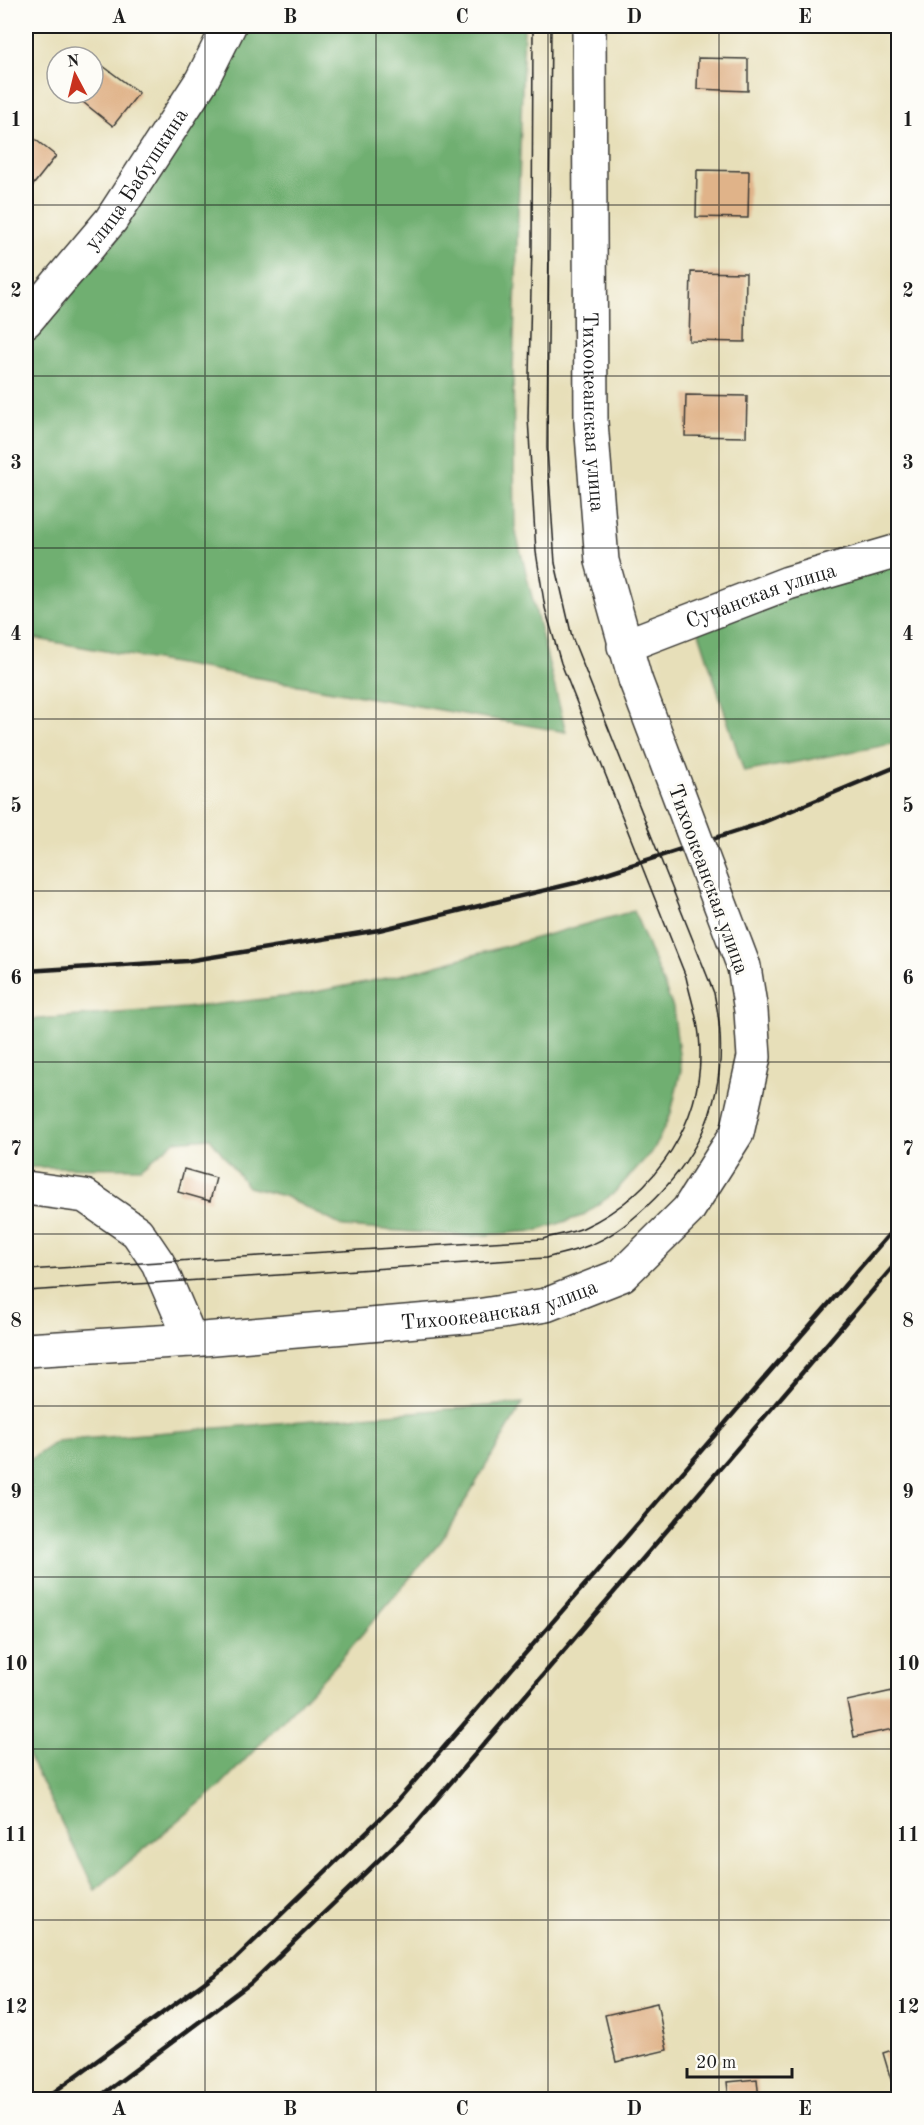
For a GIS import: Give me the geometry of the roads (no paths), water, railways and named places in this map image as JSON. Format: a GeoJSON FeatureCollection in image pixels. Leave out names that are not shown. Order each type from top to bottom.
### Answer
{"type":"FeatureCollection","features":[{"type":"Feature","properties":{"kind":"main road","name":"улица Бабушкина"},"geometry":{"type":"LineString","coordinates":[[26,321],[111,220],[202,80],[229,26]]}},
{"type":"Feature","properties":{"kind":"main road","name":"Тихоокеанская улица"},"geometry":{"type":"LineString","coordinates":[[26,1350],[191,1340],[477,1317],[546,1305],[622,1275],[688,1210],[737,1133],[754,1057],[751,1011],[744,967],[635,679],[602,561],[591,422],[590,26]]}},
{"type":"Feature","properties":{"kind":"main road","name":"Сучанская улица"},"geometry":{"type":"LineString","coordinates":[[624,646],[788,583],[898,551]]}},
{"type":"Feature","properties":{"kind":"main road"},"geometry":{"type":"LineString","coordinates":[[26,1188],[85,1196],[138,1232],[158,1263],[191,1340]]}},
{"type":"Feature","properties":{"kind":"tram line"},"geometry":{"type":"LineString","coordinates":[[26,1270],[543,1239],[583,1228],[609,1213],[633,1195],[654,1174],[672,1150],[686,1124],[695,1095],[700,1066],[698,1028],[686,977],[561,663],[545,608],[536,552],[528,418],[532,247],[533,26]]}},
{"type":"Feature","properties":{"kind":"tram line"},"geometry":{"type":"LineString","coordinates":[[26,1291],[546,1258],[598,1242],[627,1224],[646,1207],[668,1185],[686,1161],[711,1110],[720,1054],[719,1024],[714,993],[572,637],[555,563],[547,448],[551,26]]}},
{"type":"Feature","properties":{"kind":"railway"},"geometry":{"type":"LineString","coordinates":[[26,971],[187,961],[379,930],[579,882],[759,824],[898,766]]}},
{"type":"Feature","properties":{"kind":"railway"},"geometry":{"type":"LineString","coordinates":[[43,2100],[231,1963],[392,1807],[898,1224]]}},
{"type":"Feature","properties":{"kind":"railway"},"geometry":{"type":"LineString","coordinates":[[95,2100],[251,1983],[411,1829],[898,1261]]}}]}
